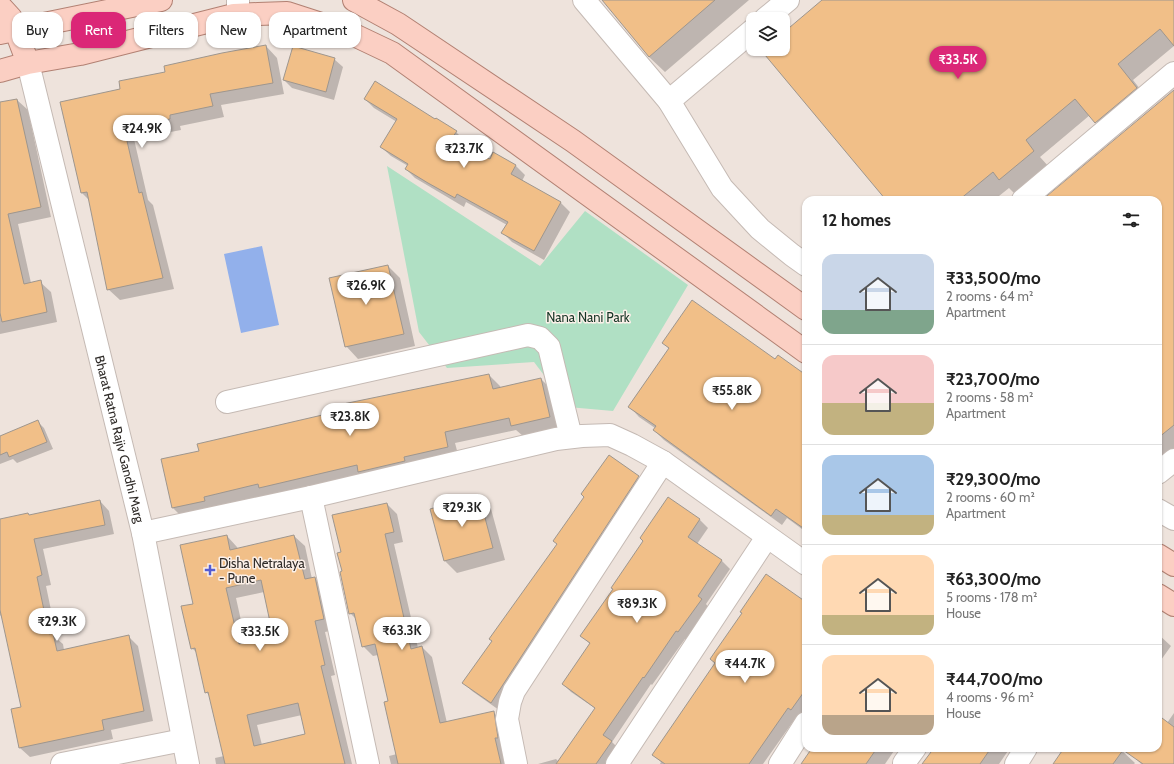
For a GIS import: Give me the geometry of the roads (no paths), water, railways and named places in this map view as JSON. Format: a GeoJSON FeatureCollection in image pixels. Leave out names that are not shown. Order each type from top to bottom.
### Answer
{"type":"FeatureCollection","features":[{"type":"Feature","properties":{"kind":"main road"},"geometry":{"type":"LineString","coordinates":[[28,63],[8,17],[161,0]]}},
{"type":"Feature","properties":{"kind":"main road"},"geometry":{"type":"LineString","coordinates":[[354,0],[398,24],[573,141],[802,306]]}},
{"type":"Feature","properties":{"kind":"main road"},"geometry":{"type":"LineString","coordinates":[[0,71],[28,63],[80,54],[238,8],[288,7],[392,53],[802,349]]}},
{"type":"Feature","properties":{"kind":"main road"},"geometry":{"type":"LineString","coordinates":[[1162,598],[1174,605]]}},
{"type":"Feature","properties":{"kind":"street"},"geometry":{"type":"LineString","coordinates":[[584,0],[669,101],[722,188],[760,229],[802,263]]}},
{"type":"Feature","properties":{"kind":"street"},"geometry":{"type":"LineString","coordinates":[[773,12],[788,0]]}},
{"type":"Feature","properties":{"kind":"street"},"geometry":{"type":"LineString","coordinates":[[669,101],[746,36]]}},
{"type":"Feature","properties":{"kind":"street","name":"Bharat Ratna Rajiv Gandhi Marg"},"geometry":{"type":"LineString","coordinates":[[28,63],[143,533],[188,764]]}},
{"type":"Feature","properties":{"kind":"street"},"geometry":{"type":"LineString","coordinates":[[1028,196],[1174,73]]}},
{"type":"Feature","properties":{"kind":"street"},"geometry":{"type":"LineString","coordinates":[[227,402],[528,335],[540,338],[549,347],[571,437]]}},
{"type":"Feature","properties":{"kind":"street"},"geometry":{"type":"LineString","coordinates":[[143,533],[312,497],[556,439],[610,435],[663,462],[802,561]]}},
{"type":"Feature","properties":{"kind":"street"},"geometry":{"type":"LineString","coordinates":[[1162,470],[1174,460]]}},
{"type":"Feature","properties":{"kind":"street"},"geometry":{"type":"LineString","coordinates":[[516,764],[507,720],[510,702],[514,691],[663,462]]}},
{"type":"Feature","properties":{"kind":"street"},"geometry":{"type":"LineString","coordinates":[[312,497],[368,764]]}},
{"type":"Feature","properties":{"kind":"street"},"geometry":{"type":"LineString","coordinates":[[1162,512],[1174,520]]}},
{"type":"Feature","properties":{"kind":"street"},"geometry":{"type":"LineString","coordinates":[[617,764],[767,537]]}},
{"type":"Feature","properties":{"kind":"street"},"geometry":{"type":"LineString","coordinates":[[780,764],[802,729]]}},
{"type":"Feature","properties":{"kind":"street"},"geometry":{"type":"LineString","coordinates":[[62,764],[183,740]]}},
{"type":"Feature","properties":{"kind":"street"},"geometry":{"type":"LineString","coordinates":[[905,764],[912,752]]}},
{"type":"Feature","properties":{"kind":"street"},"geometry":{"type":"LineString","coordinates":[[1016,764],[1024,752]]}},
{"type":"Feature","properties":{"kind":"water"},"geometry":{"type":"Polygon","coordinates":[[[262,246],[279,325],[241,333],[224,254],[262,246]]]}},
{"type":"Feature","properties":{"kind":"place","name":"Disha Netralaya - Pune"},"geometry":{"type":"Point","coordinates":[210,570]}},
{"type":"Feature","properties":{"kind":"park label","name":"Nana Nani Park"},"geometry":{"type":"Point","coordinates":[588,317]}}]}
